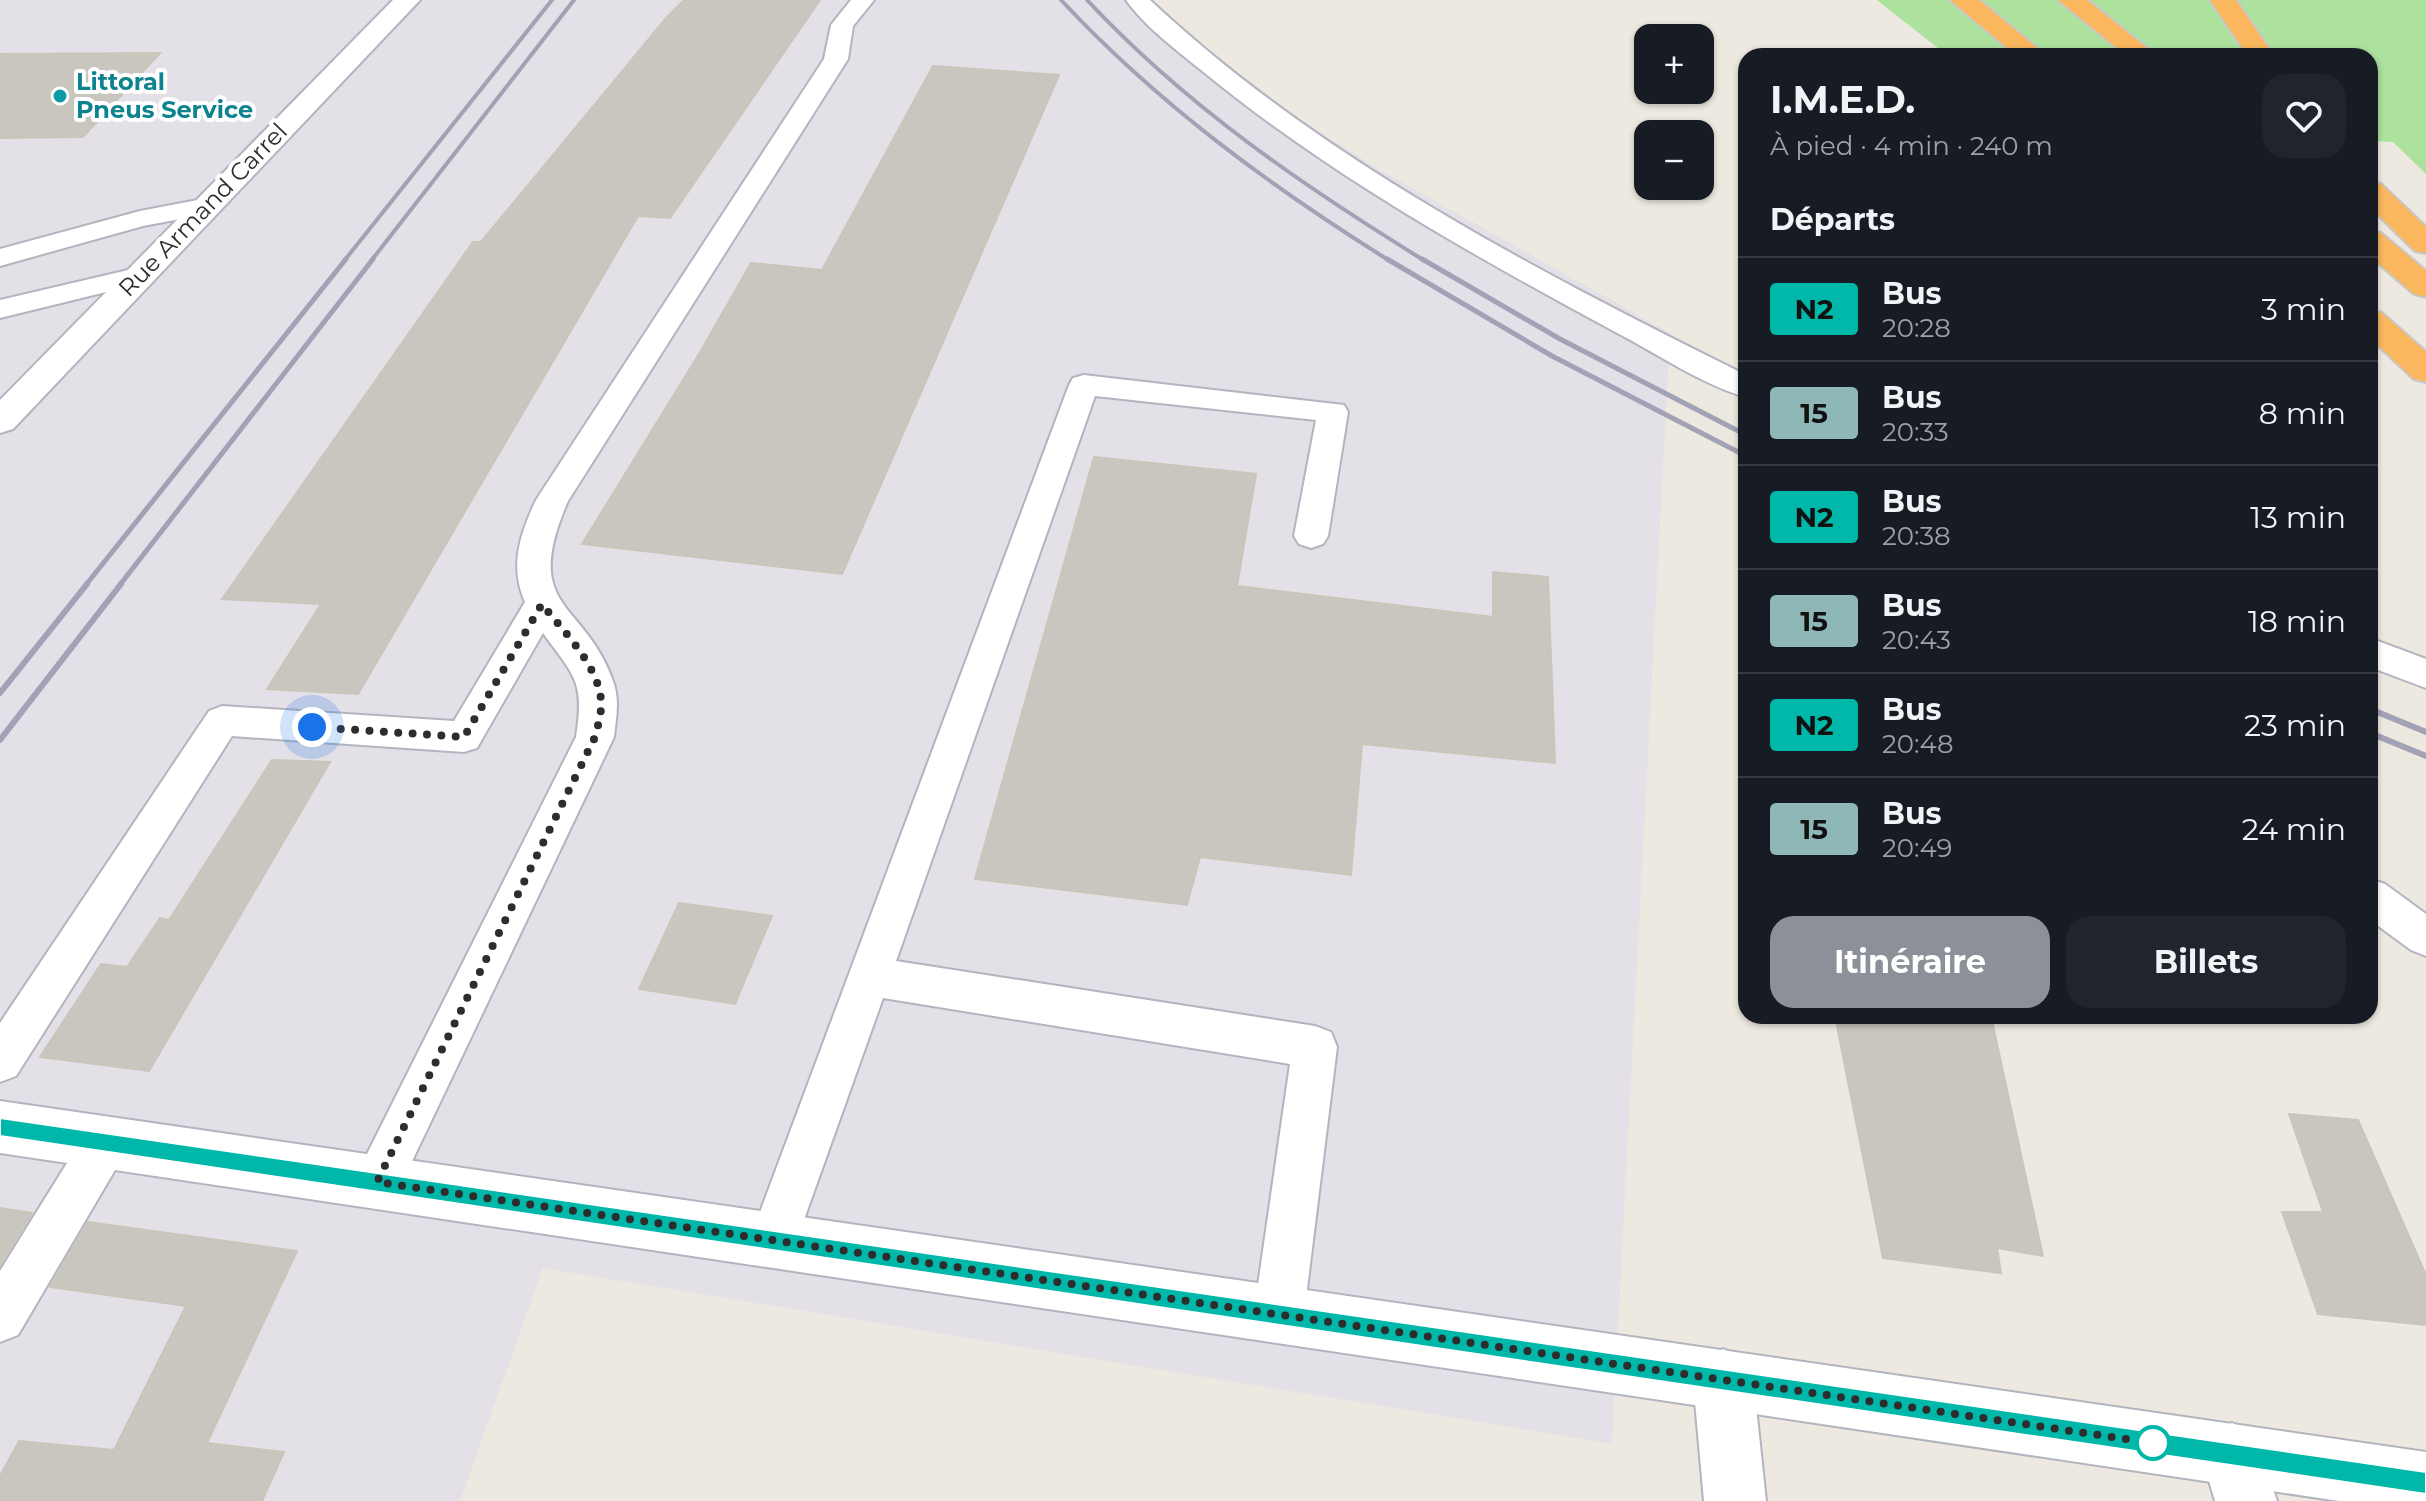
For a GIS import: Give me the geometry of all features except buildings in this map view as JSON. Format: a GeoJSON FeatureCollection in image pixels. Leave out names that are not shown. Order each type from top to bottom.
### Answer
{"type":"FeatureCollection","features":[{"type":"Feature","properties":{"kind":"highway"},"geometry":{"type":"LineString","coordinates":[[1963,0],[2039,48]]}},
{"type":"Feature","properties":{"kind":"highway"},"geometry":{"type":"LineString","coordinates":[[1997,0],[2042,48]]}},
{"type":"Feature","properties":{"kind":"highway"},"geometry":{"type":"LineString","coordinates":[[2071,0],[2134,48]]}},
{"type":"Feature","properties":{"kind":"highway"},"geometry":{"type":"LineString","coordinates":[[2223,0],[2256,48]]}},
{"type":"Feature","properties":{"kind":"highway"},"geometry":{"type":"LineString","coordinates":[[2378,198],[2426,244]]}},
{"type":"Feature","properties":{"kind":"highway"},"geometry":{"type":"LineString","coordinates":[[2378,247],[2426,287]]}},
{"type":"Feature","properties":{"kind":"highway"},"geometry":{"type":"LineString","coordinates":[[2378,327],[2426,371]]}},
{"type":"Feature","properties":{"kind":"street","name":"Rue Armand Carrel"},"geometry":{"type":"LineString","coordinates":[[0,421],[407,0]]}},
{"type":"Feature","properties":{"kind":"street"},"geometry":{"type":"LineString","coordinates":[[0,1127],[1723,1379],[2239,1478],[2426,1483]]}},
{"type":"Feature","properties":{"kind":"street"},"geometry":{"type":"LineString","coordinates":[[1723,1379],[1735,1501]]}},
{"type":"Feature","properties":{"kind":"lane"},"geometry":{"type":"LineString","coordinates":[[377,1182],[595,737],[601,699],[596,682],[584,659],[542,604],[533,564],[542,522],[552,500],[836,59],[842,25],[863,0]]}},
{"type":"Feature","properties":{"kind":"lane"},"geometry":{"type":"LineString","coordinates":[[1137,0],[1209,64],[1348,165],[1448,227],[1738,383]]}},
{"type":"Feature","properties":{"kind":"lane"},"geometry":{"type":"LineString","coordinates":[[0,258],[140,219],[208,206]]}},
{"type":"Feature","properties":{"kind":"lane"},"geometry":{"type":"LineString","coordinates":[[0,309],[141,275]]}},
{"type":"Feature","properties":{"kind":"lane"},"geometry":{"type":"LineString","coordinates":[[774,1239],[1084,385],[1333,412],[1311,536]]}},
{"type":"Feature","properties":{"kind":"lane"},"geometry":{"type":"LineString","coordinates":[[0,1061],[222,721],[464,737],[542,604]]}},
{"type":"Feature","properties":{"kind":"lane"},"geometry":{"type":"LineString","coordinates":[[2378,655],[2426,674]]}},
{"type":"Feature","properties":{"kind":"lane"},"geometry":{"type":"LineString","coordinates":[[2378,903],[2426,937]]}},
{"type":"Feature","properties":{"kind":"lane"},"geometry":{"type":"LineString","coordinates":[[869,976],[1315,1047],[1279,1313]]}},
{"type":"Feature","properties":{"kind":"lane"},"geometry":{"type":"LineString","coordinates":[[0,1317],[106,1142]]}},
{"type":"Feature","properties":{"kind":"shaded area"},"geometry":{"type":"Polygon","coordinates":[[[0,0],[1152,0],[1225,64],[1287,111],[1378,169],[1670,333],[1612,1444],[543,1268],[460,1501],[0,1501],[0,0]]]}},
{"type":"Feature","properties":{"kind":"green space"},"geometry":{"type":"Polygon","coordinates":[[[1877,0],[2426,0],[2426,174],[2393,142],[2378,141],[2378,48],[1938,48],[1877,0]]]}},
{"type":"Feature","properties":{"kind":"railway"},"geometry":{"type":"LineString","coordinates":[[344,261],[552,0]]}},
{"type":"Feature","properties":{"kind":"railway"},"geometry":{"type":"LineString","coordinates":[[371,261],[574,0]]}},
{"type":"Feature","properties":{"kind":"railway"},"geometry":{"type":"LineString","coordinates":[[1061,0],[1176,109],[1259,173],[1390,261]]}},
{"type":"Feature","properties":{"kind":"railway"},"geometry":{"type":"LineString","coordinates":[[1087,0],[1164,75],[1247,142],[1425,261]]}},
{"type":"Feature","properties":{"kind":"railway"},"geometry":{"type":"LineString","coordinates":[[85,586],[346,259]]}},
{"type":"Feature","properties":{"kind":"railway"},"geometry":{"type":"LineString","coordinates":[[119,586],[373,259]]}},
{"type":"Feature","properties":{"kind":"railway"},"geometry":{"type":"LineString","coordinates":[[1387,259],[1552,356],[1738,452]]}},
{"type":"Feature","properties":{"kind":"railway"},"geometry":{"type":"LineString","coordinates":[[1422,259],[1560,339],[1738,431]]}},
{"type":"Feature","properties":{"kind":"railway"},"geometry":{"type":"LineString","coordinates":[[0,693],[87,584]]}},
{"type":"Feature","properties":{"kind":"railway"},"geometry":{"type":"LineString","coordinates":[[0,740],[121,584]]}},
{"type":"Feature","properties":{"kind":"railway"},"geometry":{"type":"LineString","coordinates":[[2378,712],[2426,732]]}},
{"type":"Feature","properties":{"kind":"railway"},"geometry":{"type":"LineString","coordinates":[[2378,736],[2426,756]]}},
{"type":"Feature","properties":{"kind":"bus line","name":"N2"},"geometry":{"type":"LineString","coordinates":[[0,1127],[2426,1483]]}},
{"type":"Feature","properties":{"kind":"place","name":"Littoral Pneus Service"},"geometry":{"type":"Point","coordinates":[60,96]}},
{"type":"Feature","properties":{"kind":"route"},"geometry":{"type":"LineString","coordinates":[[312,727],[464,737],[542,604],[584,659],[601,699],[595,737],[377,1182],[2153,1443]]}}]}
